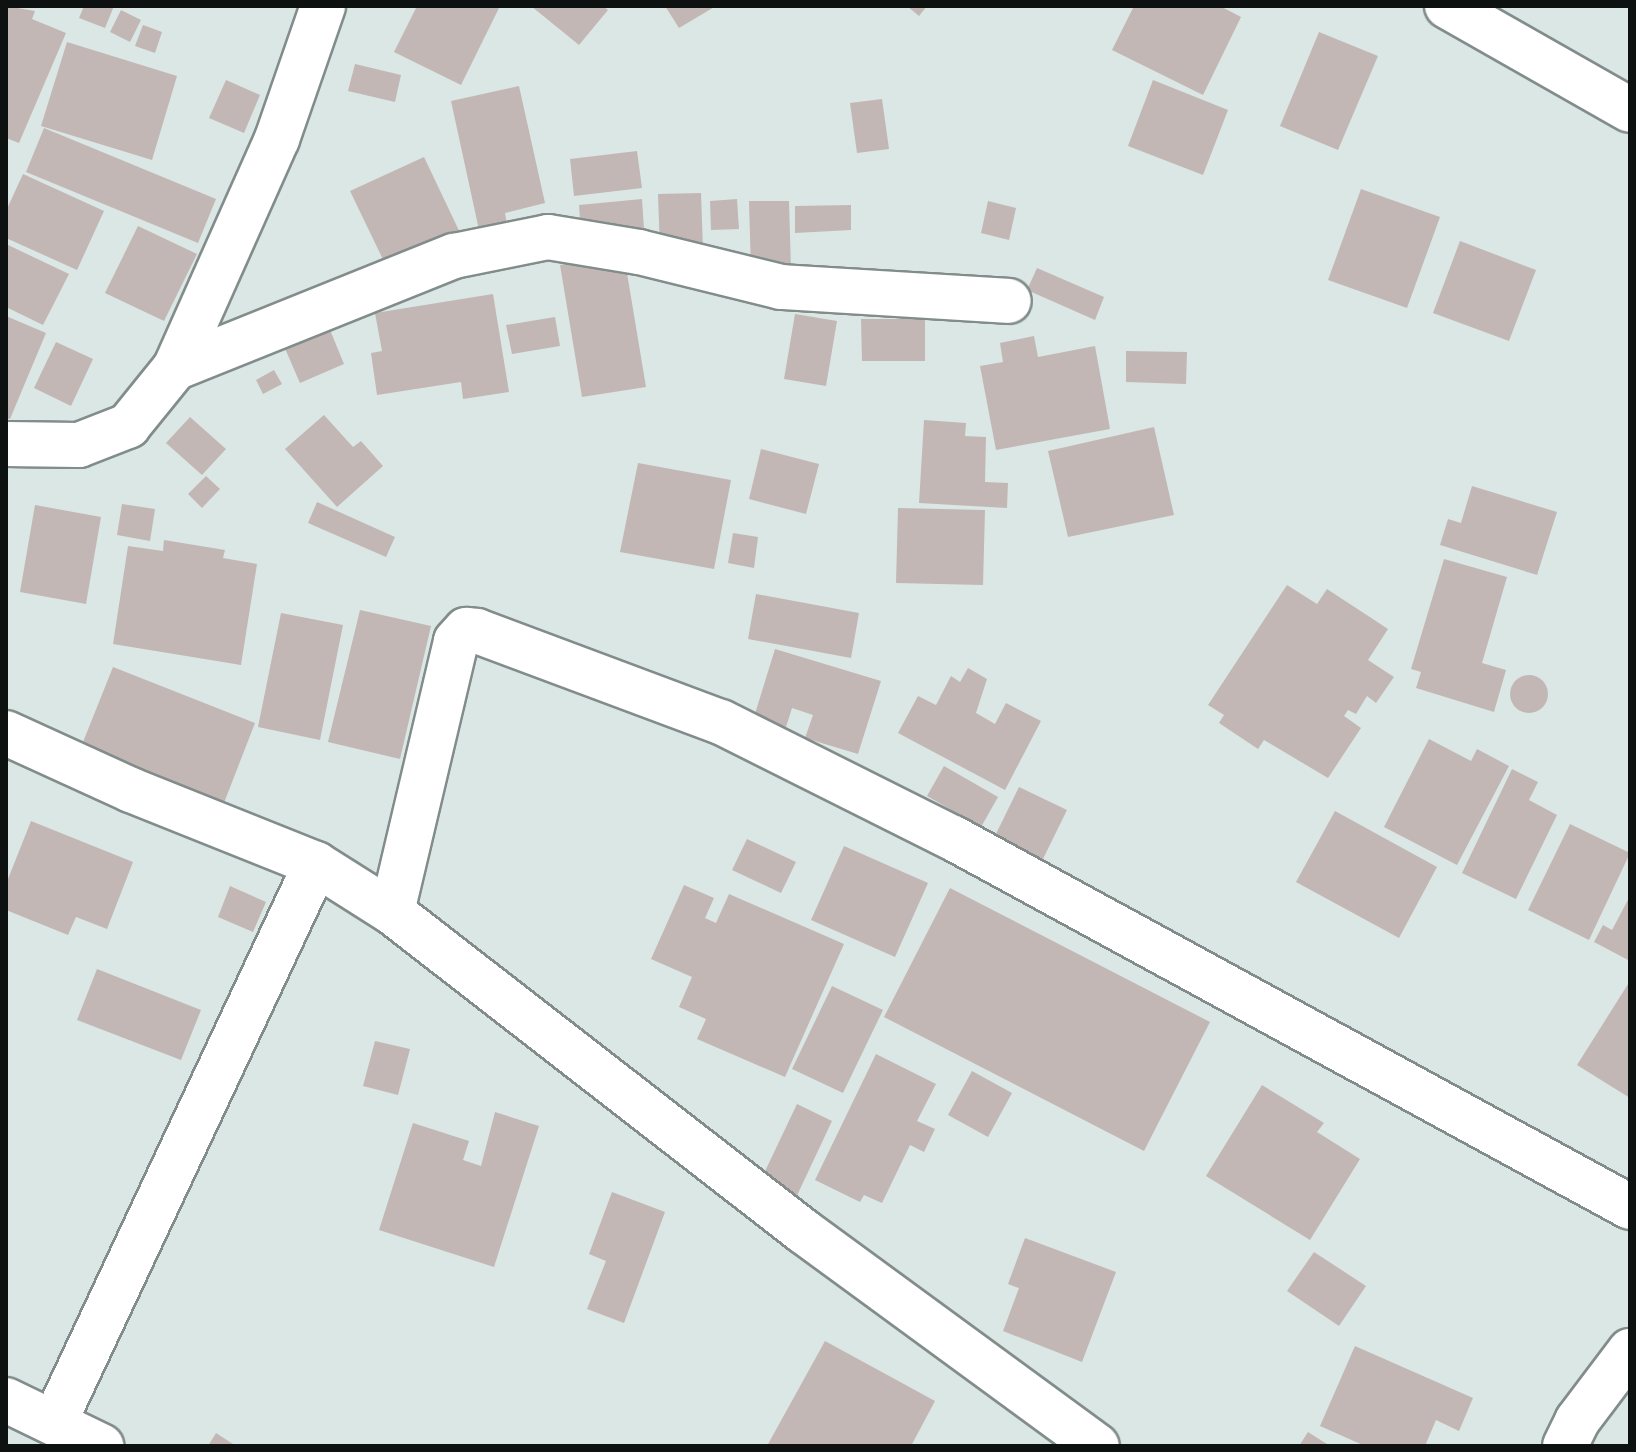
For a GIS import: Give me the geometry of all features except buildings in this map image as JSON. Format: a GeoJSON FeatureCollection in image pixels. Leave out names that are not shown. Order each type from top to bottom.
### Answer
{"type":"FeatureCollection","features":[{"type":"Feature","properties":{"kind":"street"},"geometry":{"type":"LineString","coordinates":[[6,444],[79,445],[128,426],[175,368],[277,139],[323,6]]}},
{"type":"Feature","properties":{"kind":"street"},"geometry":{"type":"LineString","coordinates":[[1447,6],[1630,110]]}},
{"type":"Feature","properties":{"kind":"street"},"geometry":{"type":"LineString","coordinates":[[175,368],[454,256],[548,237],[639,252],[781,287],[1009,301]]}},
{"type":"Feature","properties":{"kind":"street"},"geometry":{"type":"LineString","coordinates":[[392,912],[456,641],[466,630],[477,631],[721,722],[953,838],[1630,1207]]}},
{"type":"Feature","properties":{"kind":"street"},"geometry":{"type":"LineString","coordinates":[[6,733],[131,790],[316,864],[392,912],[803,1231],[1097,1446]]}},
{"type":"Feature","properties":{"kind":"street"},"geometry":{"type":"LineString","coordinates":[[54,1423],[316,864]]}},
{"type":"Feature","properties":{"kind":"street"},"geometry":{"type":"LineString","coordinates":[[1565,1446],[1577,1421],[1630,1351]]}},
{"type":"Feature","properties":{"kind":"street"},"geometry":{"type":"LineString","coordinates":[[6,1400],[101,1446]]}}]}
